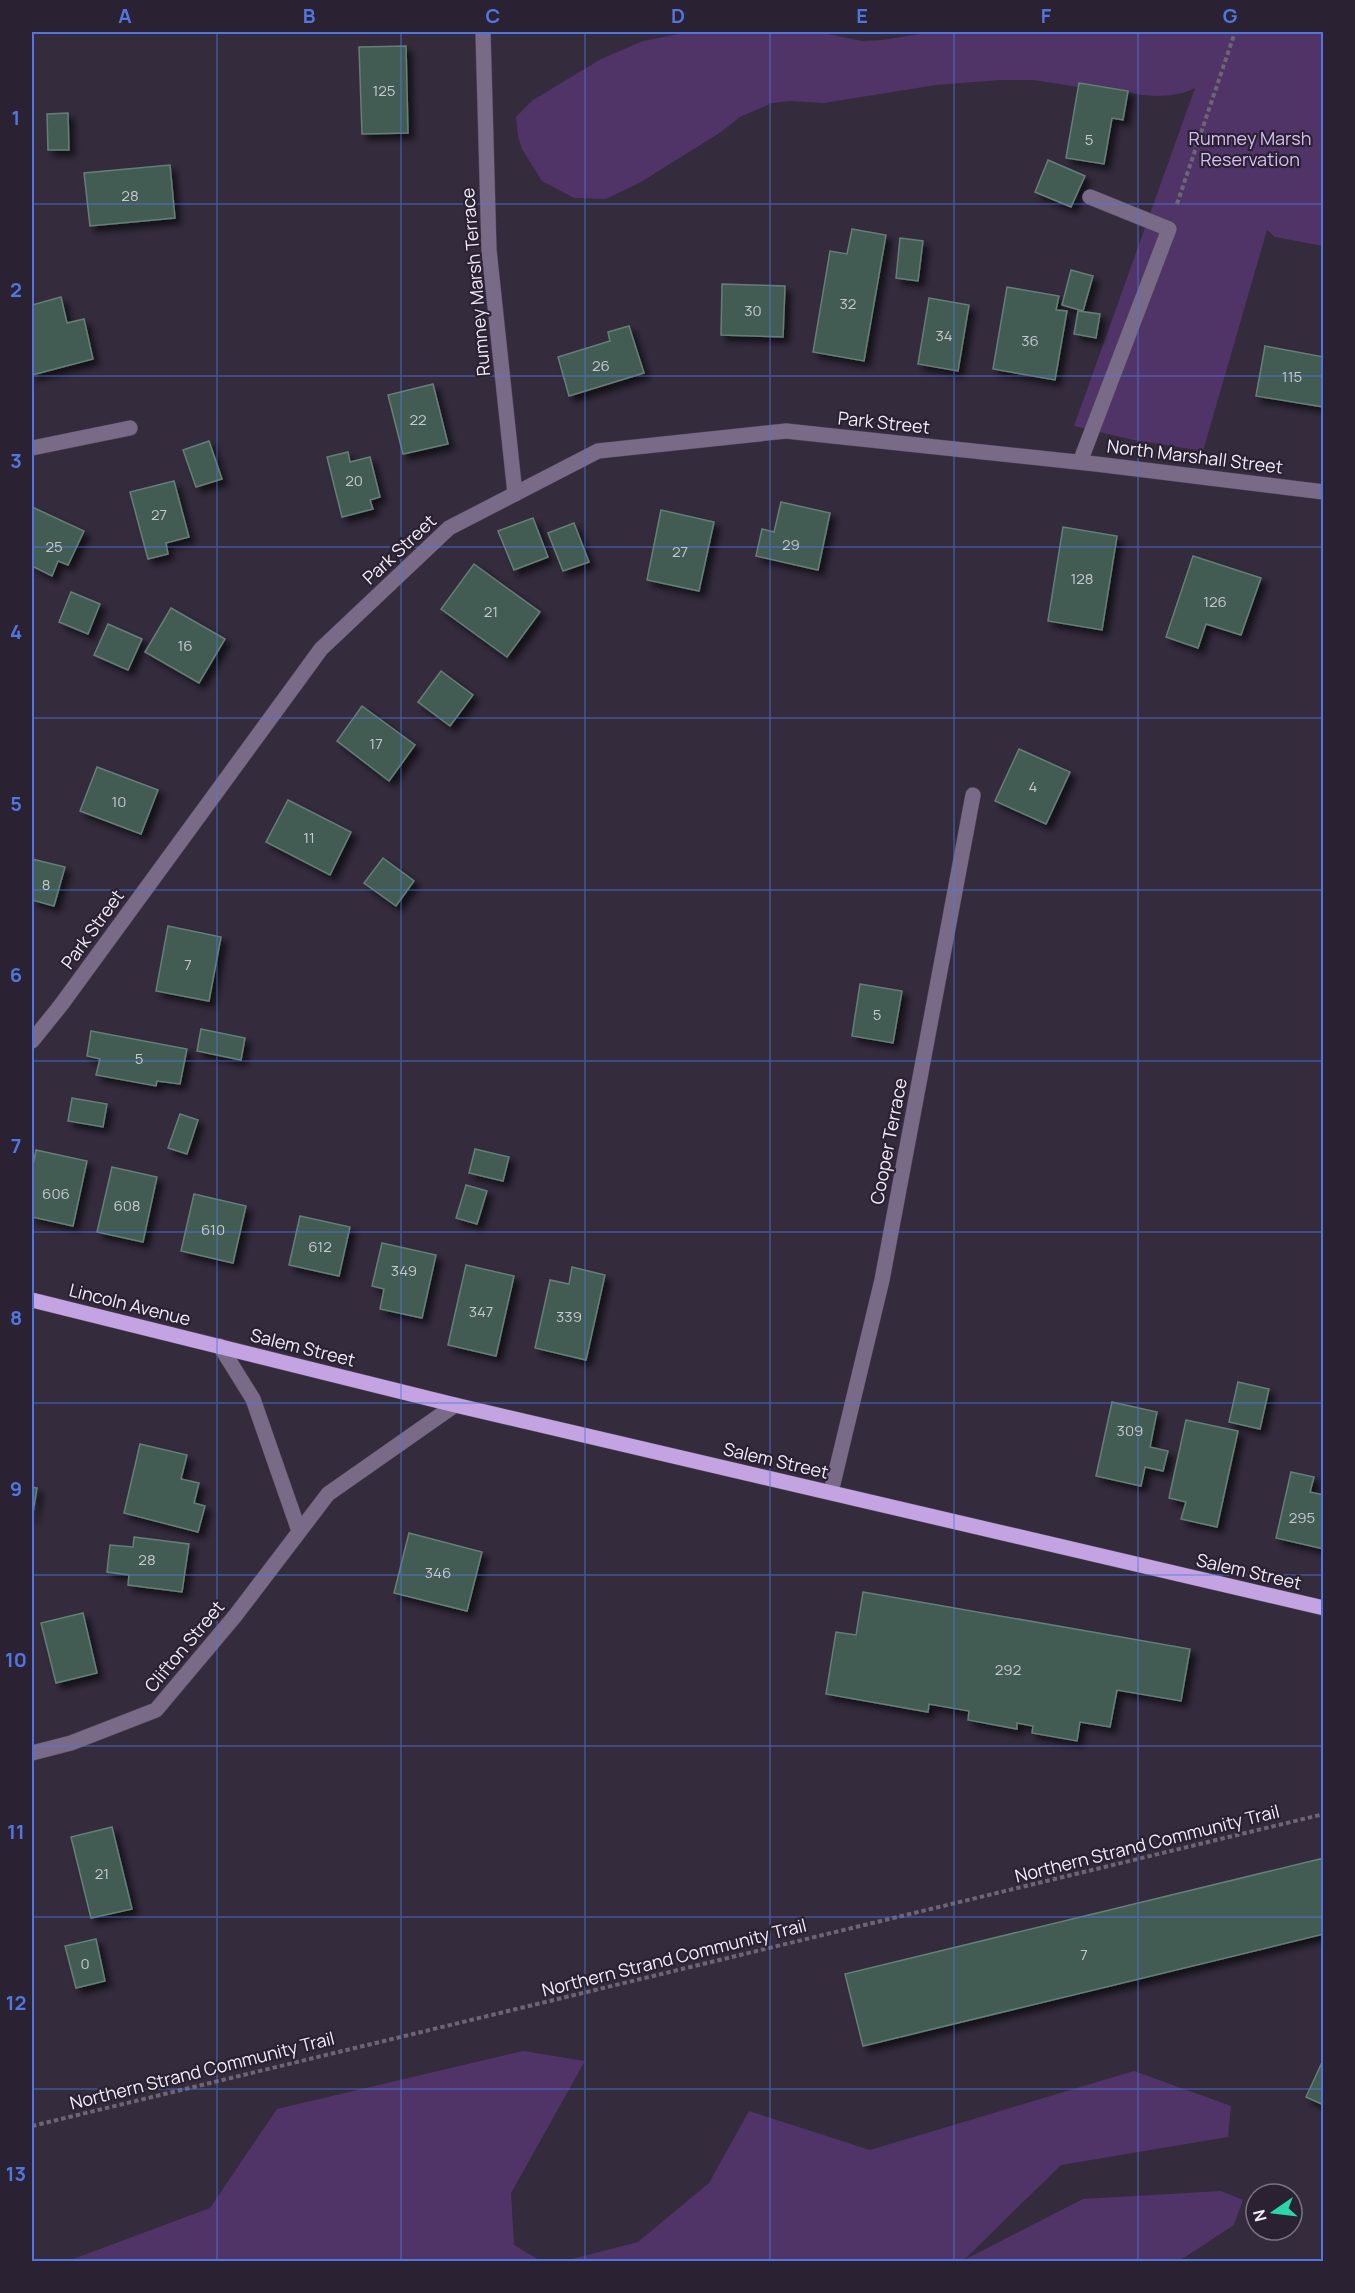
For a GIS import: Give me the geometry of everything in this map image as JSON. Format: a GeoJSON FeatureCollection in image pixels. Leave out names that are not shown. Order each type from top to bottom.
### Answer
{"type":"FeatureCollection","features":[{"type":"Feature","properties":{"kind":"main road","name":"Lincoln Avenue"},"geometry":{"type":"LineString","coordinates":[[32,1300],[220,1347]]}},
{"type":"Feature","properties":{"kind":"main road","name":"Salem Street"},"geometry":{"type":"LineString","coordinates":[[220,1347],[454,1405],[1323,1608]]}},
{"type":"Feature","properties":{"kind":"street","name":"Rumney Marsh Terrace"},"geometry":{"type":"LineString","coordinates":[[483,32],[489,250],[515,494]]}},
{"type":"Feature","properties":{"kind":"street"},"geometry":{"type":"LineString","coordinates":[[1080,462],[1168,229],[1090,197]]}},
{"type":"Feature","properties":{"kind":"street"},"geometry":{"type":"LineString","coordinates":[[32,448],[130,429]]}},
{"type":"Feature","properties":{"kind":"street","name":"Park Street"},"geometry":{"type":"LineString","coordinates":[[32,1041],[61,1005],[321,649],[449,528],[598,451],[786,431],[1061,461]]}},
{"type":"Feature","properties":{"kind":"street","name":"North Marshall Street"},"geometry":{"type":"LineString","coordinates":[[1061,461],[1323,492]]}},
{"type":"Feature","properties":{"kind":"street","name":"Cooper Terrace"},"geometry":{"type":"LineString","coordinates":[[831,1492],[882,1280],[973,795]]}},
{"type":"Feature","properties":{"kind":"street"},"geometry":{"type":"LineString","coordinates":[[220,1347],[253,1400],[299,1531]]}},
{"type":"Feature","properties":{"kind":"street","name":"Clifton Street"},"geometry":{"type":"LineString","coordinates":[[32,1753],[71,1743],[156,1710],[235,1616],[328,1494],[454,1405]]}},
{"type":"Feature","properties":{"kind":"path"},"geometry":{"type":"LineString","coordinates":[[1168,229],[1235,32]]}},
{"type":"Feature","properties":{"kind":"path","name":"Northern Strand Community Trail"},"geometry":{"type":"LineString","coordinates":[[32,2126],[1323,1814]]}},
{"type":"Feature","properties":{"kind":"green space","name":"Rumney Marsh Reservation"},"geometry":{"type":"Polygon","coordinates":[[[689,32],[818,32],[862,41],[934,32],[1323,32],[1323,246],[1275,237],[1267,230],[1203,451],[1134,440],[1074,426],[1195,88],[1176,94],[1154,96],[1113,88],[1112,92],[1033,80],[1000,80],[936,85],[824,103],[790,101],[772,103],[740,117],[721,132],[641,182],[606,199],[574,198],[542,181],[522,149],[516,117],[533,100],[601,59],[643,41],[689,32]]]}},
{"type":"Feature","properties":{"kind":"green space"},"geometry":{"type":"Polygon","coordinates":[[[523,2051],[585,2061],[511,2193],[514,2245],[541,2261],[68,2261],[210,2208],[277,2109],[523,2051]]]}},
{"type":"Feature","properties":{"kind":"green space"},"geometry":{"type":"Polygon","coordinates":[[[1134,2071],[1231,2106],[1228,2137],[1061,2165],[964,2260],[1083,2199],[1221,2191],[1243,2200],[1234,2225],[1179,2261],[564,2261],[638,2242],[709,2183],[749,2111],[870,2150],[1134,2071]]]}},
{"type":"Feature","properties":{"kind":"building"},"geometry":{"type":"Polygon","coordinates":[[[406,46],[408,133],[362,134],[359,47],[406,46]]]}},
{"type":"Feature","properties":{"kind":"building"},"geometry":{"type":"Polygon","coordinates":[[[1079,83],[1128,91],[1123,120],[1112,118],[1104,164],[1066,158],[1079,83]]]}},
{"type":"Feature","properties":{"kind":"building"},"geometry":{"type":"Polygon","coordinates":[[[68,113],[69,150],[48,150],[47,114],[68,113]]]}},
{"type":"Feature","properties":{"kind":"building"},"geometry":{"type":"Polygon","coordinates":[[[1048,160],[1085,176],[1071,207],[1035,192],[1048,160]]]}},
{"type":"Feature","properties":{"kind":"building"},"geometry":{"type":"Polygon","coordinates":[[[170,165],[175,218],[90,226],[84,173],[170,165]]]}},
{"type":"Feature","properties":{"kind":"building"},"geometry":{"type":"Polygon","coordinates":[[[852,229],[886,235],[864,361],[813,352],[830,251],[847,254],[852,229]]]}},
{"type":"Feature","properties":{"kind":"building"},"geometry":{"type":"Polygon","coordinates":[[[900,238],[923,241],[918,281],[896,278],[900,238]]]}},
{"type":"Feature","properties":{"kind":"building"},"geometry":{"type":"Polygon","coordinates":[[[1071,270],[1093,276],[1083,311],[1062,305],[1071,270]]]}},
{"type":"Feature","properties":{"kind":"building"},"geometry":{"type":"Polygon","coordinates":[[[722,284],[785,286],[783,337],[721,335],[722,284]]]}},
{"type":"Feature","properties":{"kind":"building"},"geometry":{"type":"Polygon","coordinates":[[[1007,287],[1059,296],[1056,310],[1067,311],[1055,380],[993,369],[1007,287]]]}},
{"type":"Feature","properties":{"kind":"building"},"geometry":{"type":"Polygon","coordinates":[[[61,297],[67,323],[84,319],[93,359],[32,375],[32,305],[61,297]]]}},
{"type":"Feature","properties":{"kind":"building"},"geometry":{"type":"Polygon","coordinates":[[[929,298],[969,305],[958,371],[918,364],[929,298]]]}},
{"type":"Feature","properties":{"kind":"building"},"geometry":{"type":"Polygon","coordinates":[[[1078,311],[1100,314],[1096,338],[1074,334],[1078,311]]]}},
{"type":"Feature","properties":{"kind":"building"},"geometry":{"type":"Polygon","coordinates":[[[629,326],[644,373],[569,396],[558,357],[610,341],[608,332],[629,326]]]}},
{"type":"Feature","properties":{"kind":"building"},"geometry":{"type":"Polygon","coordinates":[[[1265,346],[1324,357],[1324,407],[1256,396],[1265,346]]]}},
{"type":"Feature","properties":{"kind":"building"},"geometry":{"type":"Polygon","coordinates":[[[433,384],[448,444],[403,454],[388,395],[433,384]]]}},
{"type":"Feature","properties":{"kind":"building"},"geometry":{"type":"Polygon","coordinates":[[[209,441],[222,479],[196,487],[183,450],[209,441]]]}},
{"type":"Feature","properties":{"kind":"building"},"geometry":{"type":"Polygon","coordinates":[[[348,452],[350,462],[370,457],[380,497],[370,500],[373,509],[342,517],[327,457],[348,452]]]}},
{"type":"Feature","properties":{"kind":"building"},"geometry":{"type":"Polygon","coordinates":[[[174,481],[189,537],[166,543],[168,554],[148,559],[130,492],[174,481]]]}},
{"type":"Feature","properties":{"kind":"building"},"geometry":{"type":"Polygon","coordinates":[[[781,502],[830,513],[818,570],[756,556],[762,529],[774,532],[781,502]]]}},
{"type":"Feature","properties":{"kind":"building"},"geometry":{"type":"Polygon","coordinates":[[[32,507],[84,531],[68,565],[58,561],[52,576],[32,566],[32,507]]]}},
{"type":"Feature","properties":{"kind":"building"},"geometry":{"type":"Polygon","coordinates":[[[661,510],[714,522],[699,591],[647,580],[661,510]]]}},
{"type":"Feature","properties":{"kind":"building"},"geometry":{"type":"Polygon","coordinates":[[[533,518],[548,557],[514,570],[498,531],[533,518]]]}},
{"type":"Feature","properties":{"kind":"building"},"geometry":{"type":"Polygon","coordinates":[[[574,523],[589,562],[563,571],[548,533],[574,523]]]}},
{"type":"Feature","properties":{"kind":"building"},"geometry":{"type":"Polygon","coordinates":[[[1063,527],[1117,536],[1102,630],[1048,621],[1063,527]]]}},
{"type":"Feature","properties":{"kind":"building"},"geometry":{"type":"Polygon","coordinates":[[[1193,556],[1261,578],[1241,635],[1206,624],[1198,648],[1166,637],[1193,556]]]}},
{"type":"Feature","properties":{"kind":"building"},"geometry":{"type":"Polygon","coordinates":[[[474,564],[540,612],[507,657],[441,609],[474,564]]]}},
{"type":"Feature","properties":{"kind":"building"},"geometry":{"type":"Polygon","coordinates":[[[71,592],[100,604],[88,634],[59,622],[71,592]]]}},
{"type":"Feature","properties":{"kind":"building"},"geometry":{"type":"Polygon","coordinates":[[[171,608],[225,639],[199,683],[145,652],[171,608]]]}},
{"type":"Feature","properties":{"kind":"building"},"geometry":{"type":"Polygon","coordinates":[[[108,624],[142,639],[128,670],[94,655],[108,624]]]}},
{"type":"Feature","properties":{"kind":"building"},"geometry":{"type":"Polygon","coordinates":[[[441,671],[473,695],[450,726],[418,702],[441,671]]]}},
{"type":"Feature","properties":{"kind":"building"},"geometry":{"type":"Polygon","coordinates":[[[362,706],[415,745],[389,781],[337,741],[362,706]]]}},
{"type":"Feature","properties":{"kind":"building"},"geometry":{"type":"Polygon","coordinates":[[[1019,749],[1070,772],[1046,824],[995,801],[1019,749]]]}},
{"type":"Feature","properties":{"kind":"building"},"geometry":{"type":"Polygon","coordinates":[[[97,767],[158,790],[141,834],[80,811],[97,767]]]}},
{"type":"Feature","properties":{"kind":"building"},"geometry":{"type":"Polygon","coordinates":[[[288,800],[351,832],[330,875],[266,842],[288,800]]]}},
{"type":"Feature","properties":{"kind":"building"},"geometry":{"type":"Polygon","coordinates":[[[383,858],[414,881],[396,906],[364,883],[383,858]]]}},
{"type":"Feature","properties":{"kind":"building"},"geometry":{"type":"Polygon","coordinates":[[[32,859],[65,867],[54,906],[32,900],[32,859]]]}},
{"type":"Feature","properties":{"kind":"building"},"geometry":{"type":"Polygon","coordinates":[[[168,926],[221,937],[209,1001],[156,991],[168,926]]]}},
{"type":"Feature","properties":{"kind":"building"},"geometry":{"type":"Polygon","coordinates":[[[860,984],[902,991],[893,1043],[852,1036],[860,984]]]}},
{"type":"Feature","properties":{"kind":"building"},"geometry":{"type":"Polygon","coordinates":[[[201,1029],[245,1038],[241,1060],[197,1051],[201,1029]]]}},
{"type":"Feature","properties":{"kind":"building"},"geometry":{"type":"Polygon","coordinates":[[[91,1031],[187,1049],[180,1084],[157,1081],[156,1086],[96,1075],[100,1059],[87,1056],[91,1031]]]}},
{"type":"Feature","properties":{"kind":"building"},"geometry":{"type":"Polygon","coordinates":[[[72,1098],[107,1104],[103,1127],[68,1121],[72,1098]]]}},
{"type":"Feature","properties":{"kind":"building"},"geometry":{"type":"Polygon","coordinates":[[[180,1114],[198,1120],[187,1154],[168,1148],[180,1114]]]}},
{"type":"Feature","properties":{"kind":"building"},"geometry":{"type":"Polygon","coordinates":[[[475,1149],[509,1157],[503,1181],[469,1173],[475,1149]]]}},
{"type":"Feature","properties":{"kind":"building"},"geometry":{"type":"Polygon","coordinates":[[[36,1150],[87,1161],[73,1226],[32,1217],[32,1170],[36,1150]]]}},
{"type":"Feature","properties":{"kind":"building"},"geometry":{"type":"Polygon","coordinates":[[[112,1167],[157,1177],[143,1242],[97,1232],[112,1167]]]}},
{"type":"Feature","properties":{"kind":"building"},"geometry":{"type":"Polygon","coordinates":[[[466,1185],[487,1191],[477,1224],[456,1218],[466,1185]]]}},
{"type":"Feature","properties":{"kind":"building"},"geometry":{"type":"Polygon","coordinates":[[[194,1194],[246,1206],[233,1263],[181,1251],[194,1194]]]}},
{"type":"Feature","properties":{"kind":"building"},"geometry":{"type":"Polygon","coordinates":[[[300,1216],[350,1227],[339,1276],[289,1265],[300,1216]]]}},
{"type":"Feature","properties":{"kind":"building"},"geometry":{"type":"Polygon","coordinates":[[[382,1243],[436,1255],[422,1318],[380,1309],[384,1289],[372,1286],[382,1243]]]}},
{"type":"Feature","properties":{"kind":"building"},"geometry":{"type":"Polygon","coordinates":[[[466,1265],[514,1276],[496,1356],[448,1345],[466,1265]]]}},
{"type":"Feature","properties":{"kind":"building"},"geometry":{"type":"Polygon","coordinates":[[[572,1267],[605,1275],[586,1360],[535,1348],[550,1280],[569,1284],[572,1267]]]}},
{"type":"Feature","properties":{"kind":"building"},"geometry":{"type":"Polygon","coordinates":[[[1238,1382],[1269,1389],[1260,1429],[1229,1422],[1238,1382]]]}},
{"type":"Feature","properties":{"kind":"building"},"geometry":{"type":"Polygon","coordinates":[[[1112,1402],[1157,1412],[1150,1447],[1168,1451],[1163,1471],[1145,1467],[1141,1486],[1096,1476],[1112,1402]]]}},
{"type":"Feature","properties":{"kind":"building"},"geometry":{"type":"Polygon","coordinates":[[[1186,1420],[1238,1431],[1217,1527],[1181,1519],[1186,1502],[1169,1498],[1186,1420]]]}},
{"type":"Feature","properties":{"kind":"building"},"geometry":{"type":"Polygon","coordinates":[[[140,1444],[187,1455],[181,1479],[199,1483],[194,1503],[205,1506],[198,1532],[124,1513],[140,1444]]]}},
{"type":"Feature","properties":{"kind":"building"},"geometry":{"type":"Polygon","coordinates":[[[1291,1472],[1314,1477],[1310,1492],[1324,1495],[1324,1549],[1276,1538],[1291,1472]]]}},
{"type":"Feature","properties":{"kind":"building"},"geometry":{"type":"Polygon","coordinates":[[[32,1487],[37,1488],[32,1519],[32,1487]]]}},
{"type":"Feature","properties":{"kind":"building"},"geometry":{"type":"Polygon","coordinates":[[[409,1533],[482,1552],[467,1611],[394,1593],[409,1533]]]}},
{"type":"Feature","properties":{"kind":"building"},"geometry":{"type":"Polygon","coordinates":[[[134,1537],[189,1544],[182,1592],[128,1585],[129,1575],[107,1572],[110,1545],[133,1547],[134,1537]]]}},
{"type":"Feature","properties":{"kind":"building"},"geometry":{"type":"Polygon","coordinates":[[[863,1592],[1190,1649],[1181,1701],[1117,1690],[1110,1727],[1080,1722],[1077,1741],[1032,1733],[1033,1726],[1017,1723],[1017,1729],[968,1720],[969,1711],[929,1704],[928,1712],[826,1694],[836,1632],[856,1635],[863,1592]]]}},
{"type":"Feature","properties":{"kind":"building"},"geometry":{"type":"Polygon","coordinates":[[[83,1613],[97,1673],[56,1683],[41,1623],[83,1613]]]}},
{"type":"Feature","properties":{"kind":"building"},"geometry":{"type":"Polygon","coordinates":[[[112,1827],[132,1909],[91,1918],[71,1837],[112,1827]]]}},
{"type":"Feature","properties":{"kind":"building"},"geometry":{"type":"Polygon","coordinates":[[[1324,1858],[1324,1934],[863,2046],[845,1974],[1324,1858]]]}},
{"type":"Feature","properties":{"kind":"building"},"geometry":{"type":"Polygon","coordinates":[[[96,1939],[105,1981],[76,1988],[65,1946],[96,1939]]]}},
{"type":"Feature","properties":{"kind":"building"},"geometry":{"type":"Polygon","coordinates":[[[1324,2058],[1324,2105],[1306,2097],[1324,2058]]]}}]}
